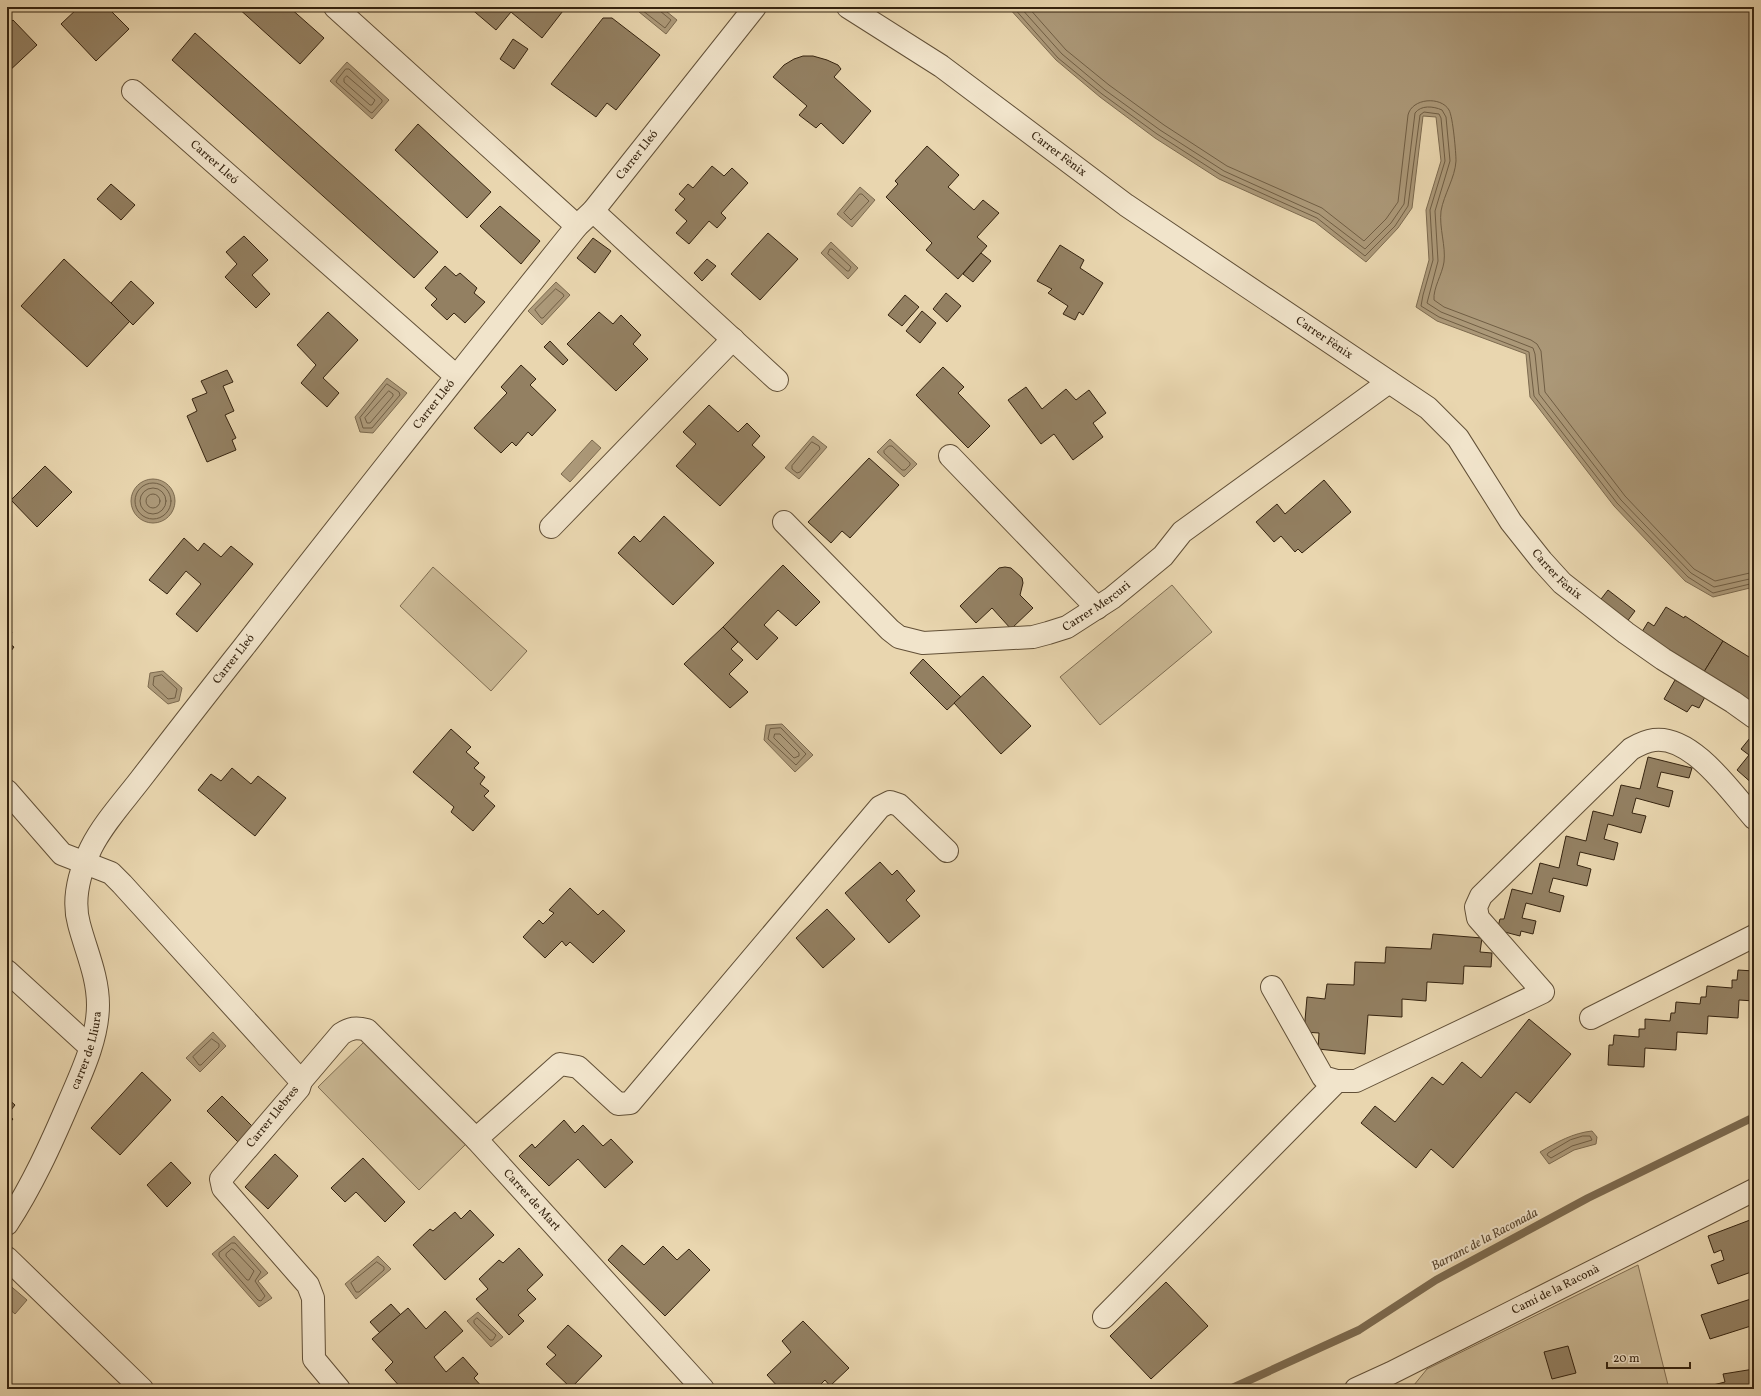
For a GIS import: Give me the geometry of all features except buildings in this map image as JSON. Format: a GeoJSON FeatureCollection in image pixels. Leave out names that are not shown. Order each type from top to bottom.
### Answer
{"type":"FeatureCollection","features":[{"type":"Feature","properties":{"kind":"street"},"geometry":{"type":"LineString","coordinates":[[335,7],[578,226]]}},
{"type":"Feature","properties":{"kind":"street","name":"Carrer Lleó"},"geometry":{"type":"LineString","coordinates":[[85,862],[100,834],[168,743],[456,376],[578,226],[594,211],[755,7]]}},
{"type":"Feature","properties":{"kind":"street","name":"Carrer Fènix"},"geometry":{"type":"LineString","coordinates":[[848,7],[941,66],[1126,205],[1428,408],[1458,438],[1511,522],[1542,561],[1562,583],[1626,633],[1663,659],[1733,702],[1754,717]]}},
{"type":"Feature","properties":{"kind":"street","name":"Carrer Lleó"},"geometry":{"type":"LineString","coordinates":[[133,92],[456,376]]}},
{"type":"Feature","properties":{"kind":"street"},"geometry":{"type":"LineString","coordinates":[[594,211],[777,380]]}},
{"type":"Feature","properties":{"kind":"street"},"geometry":{"type":"LineString","coordinates":[[551,527],[732,340]]}},
{"type":"Feature","properties":{"kind":"street","name":"Carrer Mercuri"},"geometry":{"type":"LineString","coordinates":[[784,522],[890,630],[899,637],[923,643],[1033,637],[1067,627],[1097,608],[1163,556],[1182,532],[1389,382]]}},
{"type":"Feature","properties":{"kind":"street"},"geometry":{"type":"LineString","coordinates":[[950,456],[1097,608]]}},
{"type":"Feature","properties":{"kind":"street"},"geometry":{"type":"LineString","coordinates":[[1272,987],[1323,1077],[1337,1081],[1356,1081],[1543,992],[1478,918],[1476,907],[1481,896],[1631,749],[1653,740],[1668,740],[1683,746],[1703,760],[1754,818]]}},
{"type":"Feature","properties":{"kind":"street"},"geometry":{"type":"LineString","coordinates":[[7,792],[62,854],[85,862]]}},
{"type":"Feature","properties":{"kind":"street"},"geometry":{"type":"LineString","coordinates":[[476,1139],[560,1064],[578,1067],[618,1104],[630,1103],[880,807],[890,802],[898,805],[947,851]]}},
{"type":"Feature","properties":{"kind":"street","name":"carrer de Lliura"},"geometry":{"type":"LineString","coordinates":[[7,1224],[48,1153],[84,1066],[90,1047],[98,1008],[97,993],[94,970],[78,921],[77,906],[79,881],[85,862]]}},
{"type":"Feature","properties":{"kind":"street","name":"Carrer Llebres"},"geometry":{"type":"LineString","coordinates":[[85,862],[111,873],[122,884],[301,1081],[299,1088],[221,1179],[223,1188],[308,1285],[313,1298],[314,1359],[339,1389]]}},
{"type":"Feature","properties":{"kind":"street"},"geometry":{"type":"LineString","coordinates":[[1592,1018],[1754,936]]}},
{"type":"Feature","properties":{"kind":"street"},"geometry":{"type":"LineString","coordinates":[[7,971],[90,1047]]}},
{"type":"Feature","properties":{"kind":"street","name":"Carrer de Mart"},"geometry":{"type":"LineString","coordinates":[[301,1081],[341,1034],[349,1028],[368,1030],[476,1139],[703,1389]]}},
{"type":"Feature","properties":{"kind":"street"},"geometry":{"type":"LineString","coordinates":[[1104,1317],[1337,1081]]}},
{"type":"Feature","properties":{"kind":"street","name":"Camí de la Raconà"},"geometry":{"type":"LineString","coordinates":[[1356,1389],[1391,1373],[1754,1190]]}},
{"type":"Feature","properties":{"kind":"street"},"geometry":{"type":"LineString","coordinates":[[7,1258],[142,1389]]}},
{"type":"Feature","properties":{"kind":"shaded area"},"geometry":{"type":"Polygon","coordinates":[[[433,567],[527,651],[491,691],[400,606],[433,567]]]}},
{"type":"Feature","properties":{"kind":"shaded area"},"geometry":{"type":"Polygon","coordinates":[[[1172,585],[1212,632],[1100,725],[1060,677],[1172,585]]]}},
{"type":"Feature","properties":{"kind":"shaded area"},"geometry":{"type":"Polygon","coordinates":[[[365,1041],[466,1144],[419,1190],[318,1087],[365,1041]]]}},
{"type":"Feature","properties":{"kind":"shaded area"},"geometry":{"type":"Polygon","coordinates":[[[1638,1265],[1669,1389],[1413,1389],[1414,1385],[1427,1369],[1638,1265]]]}},
{"type":"Feature","properties":{"kind":"water"},"geometry":{"type":"Polygon","coordinates":[[[633,7],[661,7],[677,20],[666,34],[633,7]]]}},
{"type":"Feature","properties":{"kind":"water"},"geometry":{"type":"Polygon","coordinates":[[[1008,7],[1754,7],[1754,587],[1713,597],[1685,581],[1614,506],[1530,397],[1526,354],[1437,321],[1416,307],[1429,260],[1426,210],[1441,161],[1436,117],[1423,116],[1412,208],[1398,228],[1366,262],[1315,222],[1219,179],[1155,138],[1100,97],[1056,60],[1008,7]]]}},
{"type":"Feature","properties":{"kind":"water"},"geometry":{"type":"Polygon","coordinates":[[[347,62],[389,100],[372,119],[330,81],[347,62]]]}},
{"type":"Feature","properties":{"kind":"water"},"geometry":{"type":"Polygon","coordinates":[[[860,187],[875,200],[852,227],[837,214],[860,187]]]}},
{"type":"Feature","properties":{"kind":"water"},"geometry":{"type":"Polygon","coordinates":[[[831,242],[858,268],[848,279],[821,253],[831,242]]]}},
{"type":"Feature","properties":{"kind":"water"},"geometry":{"type":"Polygon","coordinates":[[[556,282],[570,295],[542,325],[528,311],[556,282]]]}},
{"type":"Feature","properties":{"kind":"water"},"geometry":{"type":"Polygon","coordinates":[[[387,378],[407,393],[373,433],[360,432],[355,417],[387,378]]]}},
{"type":"Feature","properties":{"kind":"water"},"geometry":{"type":"Polygon","coordinates":[[[813,436],[827,447],[799,479],[785,468],[813,436]]]}},
{"type":"Feature","properties":{"kind":"water"},"geometry":{"type":"Polygon","coordinates":[[[890,439],[917,464],[904,477],[877,452],[890,439]]]}},
{"type":"Feature","properties":{"kind":"water"},"geometry":{"type":"Polygon","coordinates":[[[592,440],[601,448],[570,482],[561,474],[592,440]]]}},
{"type":"Feature","properties":{"kind":"water"},"geometry":{"type":"Polygon","coordinates":[[[149,479],[157,479],[162,480],[169,485],[174,492],[174,510],[169,517],[162,522],[149,523],[141,520],[134,513],[131,505],[131,497],[134,489],[141,482],[149,479]]]}},
{"type":"Feature","properties":{"kind":"water"},"geometry":{"type":"Polygon","coordinates":[[[163,671],[182,688],[179,701],[168,704],[148,687],[150,673],[163,671]]]}},
{"type":"Feature","properties":{"kind":"water"},"geometry":{"type":"Polygon","coordinates":[[[782,724],[813,755],[795,772],[764,740],[766,725],[782,724]]]}},
{"type":"Feature","properties":{"kind":"water"},"geometry":{"type":"Polygon","coordinates":[[[213,1032],[226,1046],[200,1072],[186,1058],[213,1032]]]}},
{"type":"Feature","properties":{"kind":"water"},"geometry":{"type":"Polygon","coordinates":[[[1592,1131],[1597,1137],[1596,1144],[1574,1150],[1549,1164],[1540,1152],[1559,1141],[1592,1131]]]}},
{"type":"Feature","properties":{"kind":"water"},"geometry":{"type":"Polygon","coordinates":[[[234,1236],[268,1273],[258,1281],[272,1298],[259,1307],[212,1254],[234,1236]]]}},
{"type":"Feature","properties":{"kind":"water"},"geometry":{"type":"Polygon","coordinates":[[[378,1256],[391,1269],[356,1299],[345,1284],[378,1256]]]}},
{"type":"Feature","properties":{"kind":"water"},"geometry":{"type":"Polygon","coordinates":[[[7,1283],[27,1300],[15,1314],[7,1307],[7,1283]]]}},
{"type":"Feature","properties":{"kind":"water"},"geometry":{"type":"Polygon","coordinates":[[[478,1312],[503,1337],[491,1347],[467,1321],[478,1312]]]}},
{"type":"Feature","properties":{"kind":"waterway","name":"Barranc de la Raconada"},"geometry":{"type":"LineString","coordinates":[[1230,1389],[1359,1330],[1436,1280],[1588,1198],[1754,1117]]}}]}
